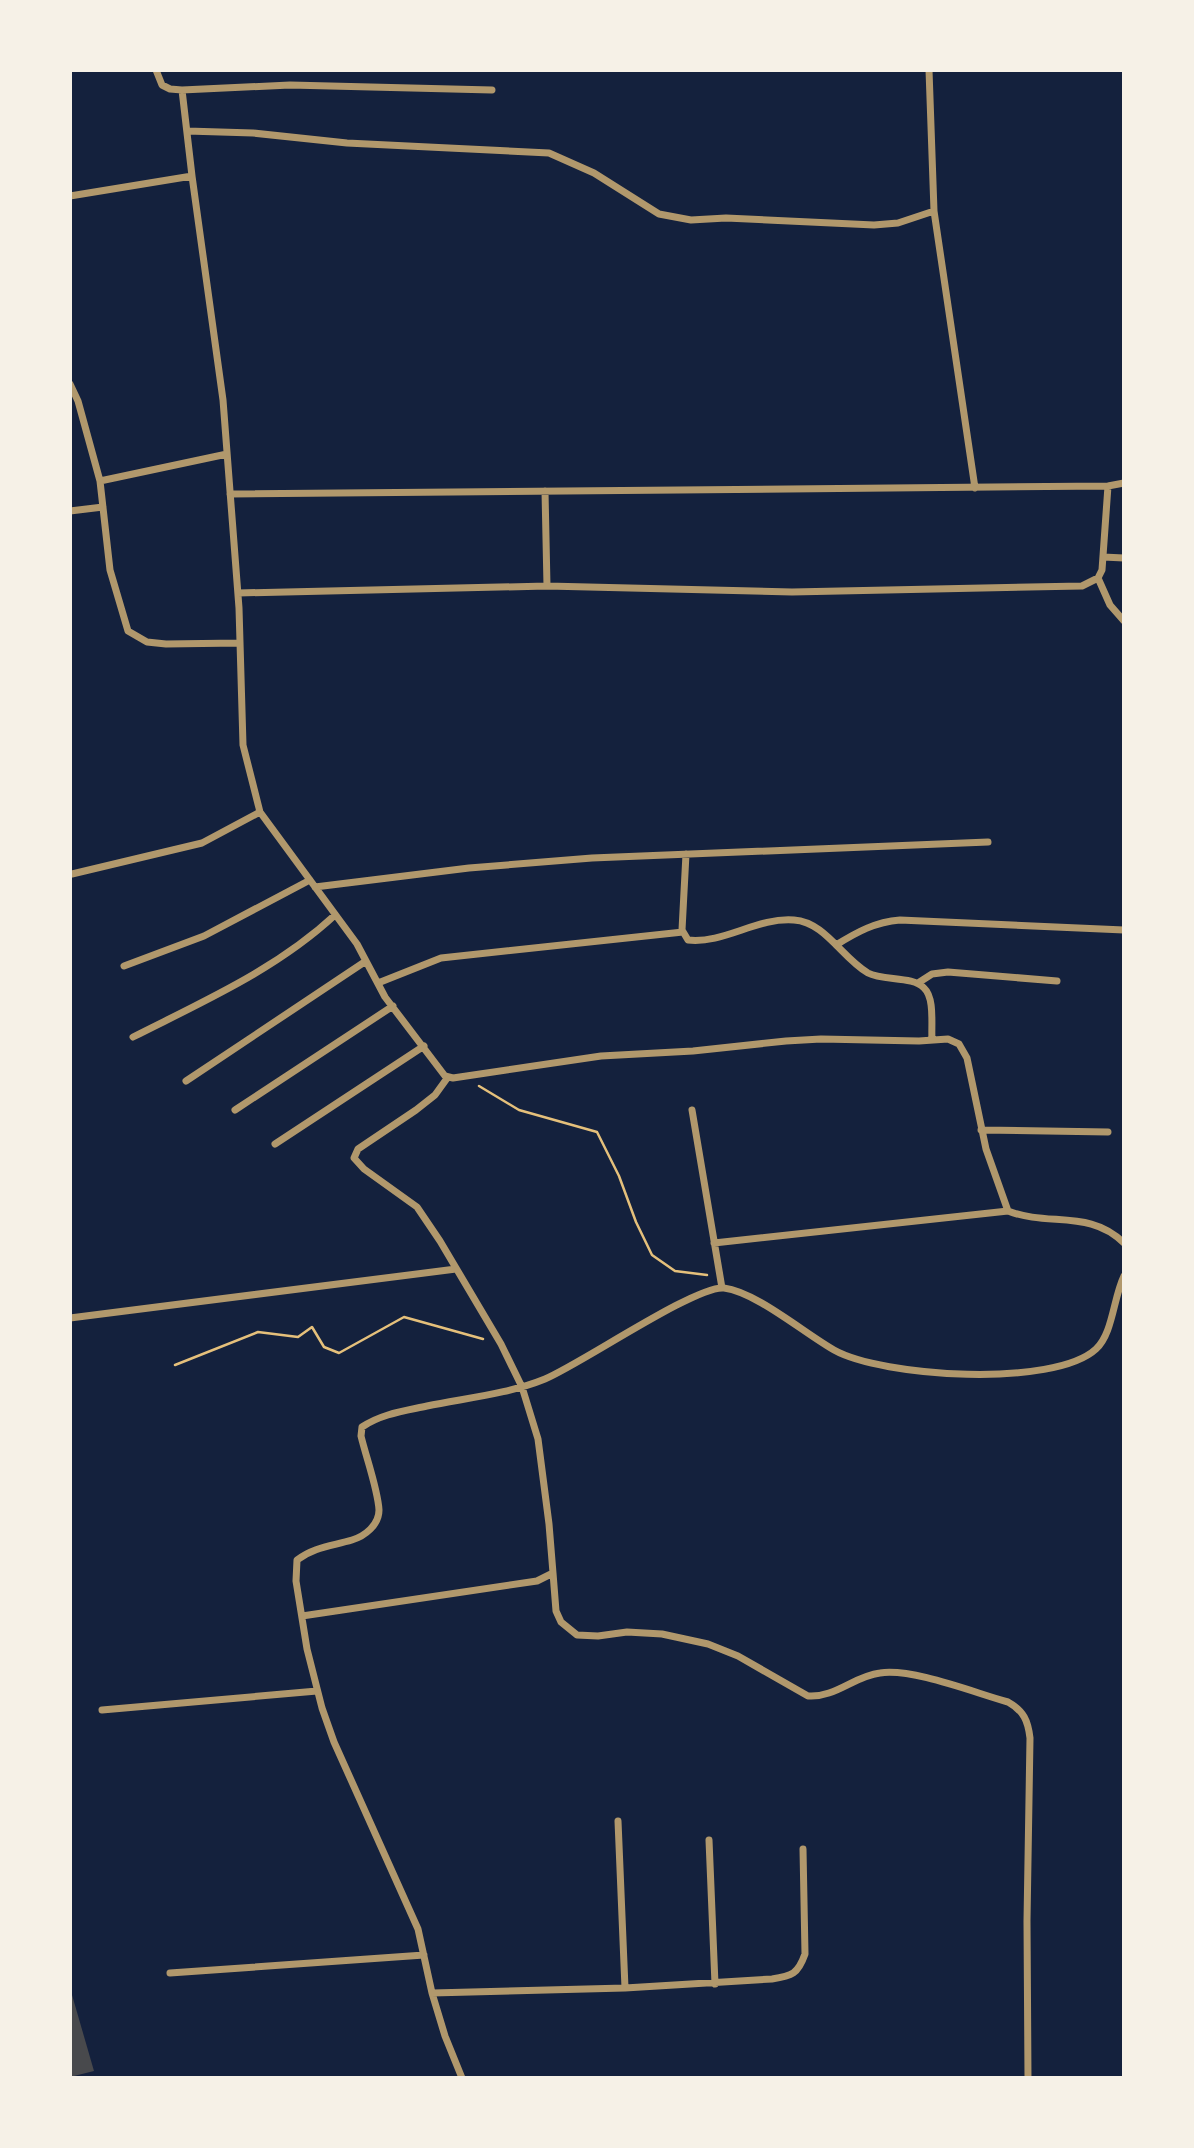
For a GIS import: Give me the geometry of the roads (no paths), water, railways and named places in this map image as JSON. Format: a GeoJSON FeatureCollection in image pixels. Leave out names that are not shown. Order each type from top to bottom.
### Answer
{"type":"FeatureCollection","features":[{"type":"Feature","properties":{"kind":"street"},"geometry":{"type":"LineString","coordinates":[[156,70],[162,85],[182,90],[289,85],[492,90]]}},
{"type":"Feature","properties":{"kind":"street"},"geometry":{"type":"LineString","coordinates":[[929,70],[934,211],[975,488]]}},
{"type":"Feature","properties":{"kind":"street"},"geometry":{"type":"LineString","coordinates":[[182,90],[223,400],[238,593],[243,745],[260,812],[357,944],[393,1006],[448,1077]]}},
{"type":"Feature","properties":{"kind":"street"},"geometry":{"type":"LineString","coordinates":[[187,131],[253,133],[347,143],[549,153],[594,173],[659,215],[691,220],[726,218],[874,225],[898,223],[934,211]]}},
{"type":"Feature","properties":{"kind":"street"},"geometry":{"type":"LineString","coordinates":[[70,196],[192,176]]}},
{"type":"Feature","properties":{"kind":"street"},"geometry":{"type":"LineString","coordinates":[[70,384],[78,401],[100,481],[110,570],[128,631],[147,642],[239,643]]}},
{"type":"Feature","properties":{"kind":"street"},"geometry":{"type":"LineString","coordinates":[[100,481],[227,454]]}},
{"type":"Feature","properties":{"kind":"street"},"geometry":{"type":"LineString","coordinates":[[230,494],[975,488],[1108,486],[1124,483]]}},
{"type":"Feature","properties":{"kind":"street"},"geometry":{"type":"LineString","coordinates":[[238,593],[547,586],[792,593],[1007,586],[1069,587],[1090,584],[1098,578],[1102,570],[1108,486]]}},
{"type":"Feature","properties":{"kind":"street"},"geometry":{"type":"LineString","coordinates":[[545,491],[547,586]]}},
{"type":"Feature","properties":{"kind":"street"},"geometry":{"type":"LineString","coordinates":[[70,511],[103,507]]}},
{"type":"Feature","properties":{"kind":"street"},"geometry":{"type":"LineString","coordinates":[[1103,557],[1124,558]]}},
{"type":"Feature","properties":{"kind":"street"},"geometry":{"type":"LineString","coordinates":[[1098,578],[1111,605],[1124,621]]}},
{"type":"Feature","properties":{"kind":"street"},"geometry":{"type":"LineString","coordinates":[[72,874],[202,843],[260,812]]}},
{"type":"Feature","properties":{"kind":"street"},"geometry":{"type":"LineString","coordinates":[[315,887],[469,868],[592,858],[988,842]]}},
{"type":"Feature","properties":{"kind":"street"},"geometry":{"type":"LineString","coordinates":[[686,854],[683,932],[688,940],[700,941],[762,923],[794,920],[809,924],[870,974],[918,983],[926,989],[930,999],[932,1040]]}},
{"type":"Feature","properties":{"kind":"street"},"geometry":{"type":"LineString","coordinates":[[124,966],[204,936],[310,880]]}},
{"type":"Feature","properties":{"kind":"street"},"geometry":{"type":"LineString","coordinates":[[133,1037],[257,974],[312,937],[335,915]]}},
{"type":"Feature","properties":{"kind":"street"},"geometry":{"type":"LineString","coordinates":[[836,945],[872,924],[900,920],[1124,930]]}},
{"type":"Feature","properties":{"kind":"street"},"geometry":{"type":"LineString","coordinates":[[378,983],[441,958],[683,932]]}},
{"type":"Feature","properties":{"kind":"street"},"geometry":{"type":"LineString","coordinates":[[186,1081],[366,961]]}},
{"type":"Feature","properties":{"kind":"street"},"geometry":{"type":"LineString","coordinates":[[918,983],[932,974],[948,972],[1057,981]]}},
{"type":"Feature","properties":{"kind":"street"},"geometry":{"type":"LineString","coordinates":[[236,1110],[393,1006]]}},
{"type":"Feature","properties":{"kind":"street"},"geometry":{"type":"LineString","coordinates":[[1008,1211],[981,1130],[967,1058],[959,1044],[948,1040],[786,1041],[693,1051],[601,1056],[448,1077],[435,1095],[358,1149],[354,1157],[364,1169],[417,1207],[501,1344],[522,1387],[538,1440],[549,1524],[556,1611],[561,1622],[577,1635],[662,1634],[708,1644],[738,1656],[808,1696],[819,1697],[865,1676],[881,1672],[912,1675],[1008,1702],[1020,1709],[1028,1724],[1030,1738],[1028,2078]]}},
{"type":"Feature","properties":{"kind":"street"},"geometry":{"type":"LineString","coordinates":[[275,1144],[424,1046]]}},
{"type":"Feature","properties":{"kind":"street"},"geometry":{"type":"LineString","coordinates":[[692,1110],[722,1288]]}},
{"type":"Feature","properties":{"kind":"street"},"geometry":{"type":"LineString","coordinates":[[981,1130],[1108,1132]]}},
{"type":"Feature","properties":{"kind":"street"},"geometry":{"type":"LineString","coordinates":[[714,1243],[1008,1211],[1024,1217],[1079,1220],[1100,1225],[1124,1243]]}},
{"type":"Feature","properties":{"kind":"street"},"geometry":{"type":"LineString","coordinates":[[70,1318],[456,1269]]}},
{"type":"Feature","properties":{"kind":"street"},"geometry":{"type":"LineString","coordinates":[[462,2078],[432,1993],[418,1929],[334,1742],[307,1650],[296,1581],[297,1560],[309,1551],[355,1539],[367,1534],[375,1525],[379,1512],[360,1436],[362,1427],[394,1413],[522,1387],[577,1363],[695,1295],[722,1288],[751,1298],[834,1350],[853,1359],[884,1367],[1003,1376],[1069,1363],[1093,1351],[1104,1341],[1116,1293],[1124,1276]]}},
{"type":"Feature","properties":{"kind":"street"},"geometry":{"type":"LineString","coordinates":[[302,1616],[537,1581],[553,1573]]}},
{"type":"Feature","properties":{"kind":"street"},"geometry":{"type":"LineString","coordinates":[[102,1710],[317,1691]]}},
{"type":"Feature","properties":{"kind":"street"},"geometry":{"type":"LineString","coordinates":[[618,1821],[625,1988]]}},
{"type":"Feature","properties":{"kind":"street"},"geometry":{"type":"LineString","coordinates":[[709,1840],[715,1984]]}},
{"type":"Feature","properties":{"kind":"street"},"geometry":{"type":"LineString","coordinates":[[432,1993],[715,1984],[789,1976],[800,1968],[806,1954],[803,1849]]}},
{"type":"Feature","properties":{"kind":"street"},"geometry":{"type":"LineString","coordinates":[[170,1973],[424,1955]]}}]}
